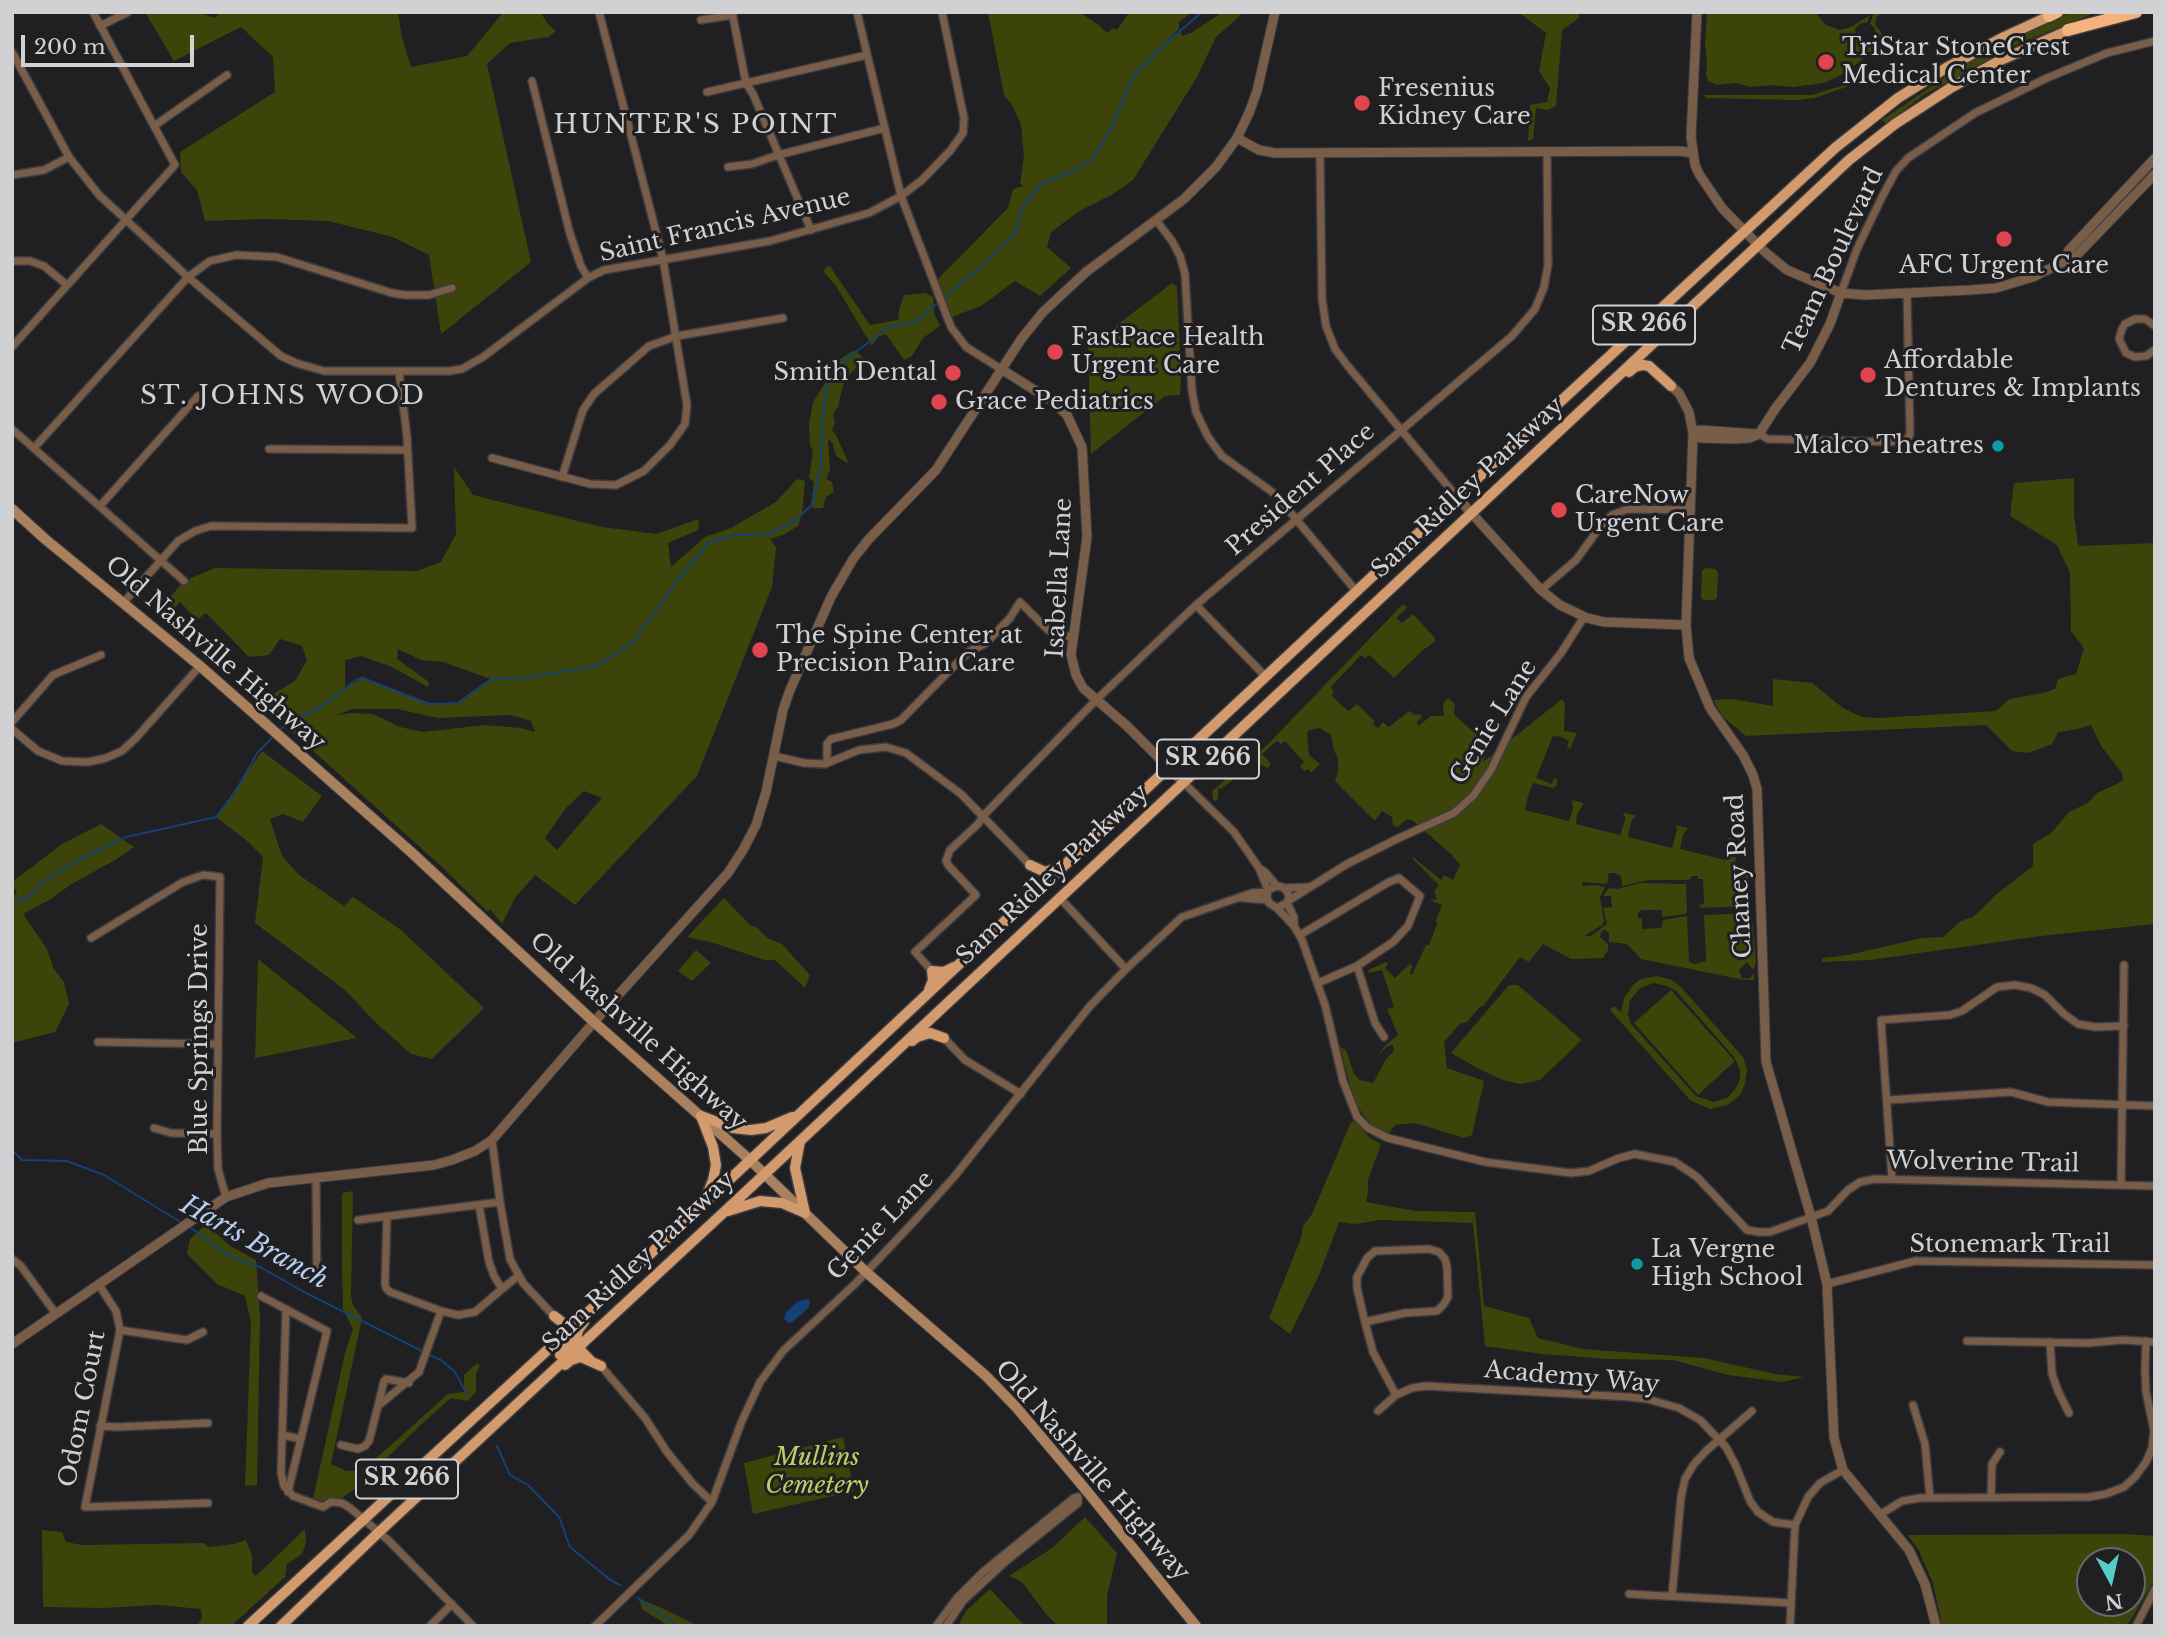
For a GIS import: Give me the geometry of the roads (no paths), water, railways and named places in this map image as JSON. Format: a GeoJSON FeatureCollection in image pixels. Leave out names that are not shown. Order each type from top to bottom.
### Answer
{"type":"FeatureCollection","features":[{"type":"Feature","properties":{"kind":"highway"},"geometry":{"type":"LineString","coordinates":[[2068,30],[2136,12]]}},
{"type":"Feature","properties":{"kind":"main road","name":"Sam Ridley Parkway"},"geometry":{"type":"LineString","coordinates":[[281,1626],[379,1531],[722,1214],[1849,160],[1895,124],[1952,87],[2001,60],[2110,12]]}},
{"type":"Feature","properties":{"kind":"main road","name":"Sam Ridley Parkway"},"geometry":{"type":"LineString","coordinates":[[248,1626],[567,1332],[1457,497],[1835,148],[1898,98],[1945,68],[2054,14]]}},
{"type":"Feature","properties":{"kind":"main road"},"geometry":{"type":"LineString","coordinates":[[1568,424],[1638,365],[1649,366],[1671,386]]}},
{"type":"Feature","properties":{"kind":"main road","name":"Old Nashville Highway"},"geometry":{"type":"LineString","coordinates":[[12,509],[200,666],[411,852],[594,1022],[750,1160],[866,1272],[986,1376],[1016,1407],[1196,1626]]}},
{"type":"Feature","properties":{"kind":"main road"},"geometry":{"type":"LineString","coordinates":[[1030,864],[1045,872],[1064,866]]}},
{"type":"Feature","properties":{"kind":"main road"},"geometry":{"type":"LineString","coordinates":[[1029,898],[1035,883],[1030,864]]}},
{"type":"Feature","properties":{"kind":"main road"},"geometry":{"type":"LineString","coordinates":[[926,996],[933,980],[932,971],[944,972],[957,966]]}},
{"type":"Feature","properties":{"kind":"main road"},"geometry":{"type":"LineString","coordinates":[[940,1009],[937,1023],[944,1038]]}},
{"type":"Feature","properties":{"kind":"main road"},"geometry":{"type":"LineString","coordinates":[[892,1054],[917,1037],[930,1033],[944,1038]]}},
{"type":"Feature","properties":{"kind":"main road"},"geometry":{"type":"LineString","coordinates":[[701,1116],[733,1128],[751,1130],[766,1128],[798,1115]]}},
{"type":"Feature","properties":{"kind":"main road"},"geometry":{"type":"LineString","coordinates":[[701,1116],[713,1147],[716,1165],[703,1204]]}},
{"type":"Feature","properties":{"kind":"main road"},"geometry":{"type":"LineString","coordinates":[[800,1140],[795,1168],[805,1213]]}},
{"type":"Feature","properties":{"kind":"main road"},"geometry":{"type":"LineString","coordinates":[[722,1214],[760,1201],[782,1203],[805,1213]]}},
{"type":"Feature","properties":{"kind":"main road"},"geometry":{"type":"LineString","coordinates":[[596,1364],[579,1346],[576,1335],[580,1326],[636,1273],[635,1268]]}},
{"type":"Feature","properties":{"kind":"main road"},"geometry":{"type":"LineString","coordinates":[[507,1413],[510,1404],[565,1351],[570,1340],[563,1324],[554,1316]]}},
{"type":"Feature","properties":{"kind":"main road"},"geometry":{"type":"LineString","coordinates":[[554,1316],[559,1327],[556,1342]]}},
{"type":"Feature","properties":{"kind":"main road"},"geometry":{"type":"LineString","coordinates":[[594,1332],[590,1348],[596,1364]]}},
{"type":"Feature","properties":{"kind":"main road"},"geometry":{"type":"LineString","coordinates":[[507,1413],[522,1404],[571,1360],[581,1357],[596,1364]]}},
{"type":"Feature","properties":{"kind":"street"},"geometry":{"type":"LineString","coordinates":[[12,347],[175,165],[93,12]]}},
{"type":"Feature","properties":{"kind":"street"},"geometry":{"type":"LineString","coordinates":[[100,26],[128,12]]}},
{"type":"Feature","properties":{"kind":"street"},"geometry":{"type":"LineString","coordinates":[[492,458],[590,484],[608,486],[623,483],[644,471],[670,445],[685,424],[687,405],[663,258],[599,12]]}},
{"type":"Feature","properties":{"kind":"street"},"geometry":{"type":"LineString","coordinates":[[857,12],[901,196],[942,306],[958,339],[1001,369]]}},
{"type":"Feature","properties":{"kind":"street","name":"Saint Francis Avenue"},"geometry":{"type":"LineString","coordinates":[[12,52],[69,158],[99,195],[281,356],[324,371],[449,371],[473,364],[588,278],[613,268],[811,230],[869,213],[901,196],[922,180],[950,151],[963,132],[964,119],[942,12]]}},
{"type":"Feature","properties":{"kind":"street"},"geometry":{"type":"LineString","coordinates":[[12,1344],[226,1197],[255,1186],[443,1163],[475,1151],[492,1140],[728,873],[756,825],[766,792],[783,710],[843,574],[868,540],[936,470],[1029,329],[1064,290],[1156,220],[1200,184],[1216,167],[1237,138],[1257,91],[1275,12]]}},
{"type":"Feature","properties":{"kind":"street"},"geometry":{"type":"LineString","coordinates":[[1697,12],[1692,137],[1699,174],[1711,194],[1757,246],[1787,270],[1841,293],[1865,295],[1996,288],[2033,278],[2076,256],[2155,174]]}},
{"type":"Feature","properties":{"kind":"street"},"geometry":{"type":"LineString","coordinates":[[701,20],[732,14],[746,83],[811,230]]}},
{"type":"Feature","properties":{"kind":"street","name":"Team Boulevard"},"geometry":{"type":"LineString","coordinates":[[1764,436],[1775,409],[1810,363],[1830,324],[1857,249],[1895,171],[1908,158],[1975,113],[2107,53],[2155,41]]}},
{"type":"Feature","properties":{"kind":"street"},"geometry":{"type":"LineString","coordinates":[[707,92],[867,55]]}},
{"type":"Feature","properties":{"kind":"street"},"geometry":{"type":"LineString","coordinates":[[154,126],[227,75]]}},
{"type":"Feature","properties":{"kind":"street"},"geometry":{"type":"LineString","coordinates":[[532,81],[570,234],[588,278]]}},
{"type":"Feature","properties":{"kind":"street"},"geometry":{"type":"LineString","coordinates":[[728,167],[752,164],[885,128]]}},
{"type":"Feature","properties":{"kind":"street"},"geometry":{"type":"LineString","coordinates":[[1237,138],[1259,150],[1275,153],[1693,153]]}},
{"type":"Feature","properties":{"kind":"street","name":"President Place"},"geometry":{"type":"LineString","coordinates":[[984,816],[1096,700],[1196,605],[1512,336],[1535,309],[1544,287],[1548,265],[1547,153]]}},
{"type":"Feature","properties":{"kind":"street"},"geometry":{"type":"LineString","coordinates":[[1320,154],[1322,299],[1326,326],[1335,349],[1346,365],[1472,514],[1541,590],[1560,605],[1584,617],[1604,622],[1686,625]]}},
{"type":"Feature","properties":{"kind":"street"},"geometry":{"type":"LineString","coordinates":[[12,175],[44,170],[69,158]]}},
{"type":"Feature","properties":{"kind":"street"},"geometry":{"type":"LineString","coordinates":[[2062,263],[2069,250],[2155,158]]}},
{"type":"Feature","properties":{"kind":"street"},"geometry":{"type":"LineString","coordinates":[[1156,220],[1176,249],[1185,274],[1192,391],[1196,412],[1208,437],[1222,456],[1276,494],[1357,592]]}},
{"type":"Feature","properties":{"kind":"street"},"geometry":{"type":"LineString","coordinates":[[34,448],[188,276],[202,265],[218,258],[236,255],[289,260],[392,293],[429,295],[452,288]]}},
{"type":"Feature","properties":{"kind":"street"},"geometry":{"type":"LineString","coordinates":[[12,261],[30,261],[44,265],[67,285]]}},
{"type":"Feature","properties":{"kind":"street"},"geometry":{"type":"LineString","coordinates":[[1719,435],[1889,442],[1908,439],[1907,293]]}},
{"type":"Feature","properties":{"kind":"street"},"geometry":{"type":"LineString","coordinates":[[562,477],[583,410],[594,394],[649,346],[677,336],[783,318]]}},
{"type":"Feature","properties":{"kind":"street"},"geometry":{"type":"LineString","coordinates":[[2155,326],[2145,319],[2135,319],[2125,324],[2119,339],[2126,353],[2135,357],[2146,356],[2155,350]]}},
{"type":"Feature","properties":{"kind":"street","name":"Isabella Lane"},"geometry":{"type":"LineString","coordinates":[[1001,369],[1052,401],[1067,415],[1083,447],[1087,537],[1073,637],[1072,666],[1083,688],[1134,733],[1183,782]]}},
{"type":"Feature","properties":{"kind":"street"},"geometry":{"type":"LineString","coordinates":[[124,602],[178,541],[211,526],[412,528],[399,371]]}},
{"type":"Feature","properties":{"kind":"street","name":"Chaney Road"},"geometry":{"type":"LineString","coordinates":[[1671,386],[1679,393],[1689,412],[1693,433],[1686,625],[1689,658],[1710,708],[1743,755],[1757,789],[1766,1062],[1811,1217],[1827,1284],[1834,1438],[1843,1470]]}},
{"type":"Feature","properties":{"kind":"street"},"geometry":{"type":"LineString","coordinates":[[100,506],[198,397]]}},
{"type":"Feature","properties":{"kind":"street"},"geometry":{"type":"LineString","coordinates":[[12,429],[184,581]]}},
{"type":"Feature","properties":{"kind":"street"},"geometry":{"type":"LineString","coordinates":[[1693,433],[1700,430],[1733,439],[1764,436]]}},
{"type":"Feature","properties":{"kind":"street"},"geometry":{"type":"LineString","coordinates":[[269,449],[407,450]]}},
{"type":"Feature","properties":{"kind":"street"},"geometry":{"type":"LineString","coordinates":[[1541,590],[1576,560],[1606,519],[1612,515],[1628,509],[1690,510]]}},
{"type":"Feature","properties":{"kind":"street"},"geometry":{"type":"LineString","coordinates":[[827,762],[827,744],[831,739],[901,720],[970,651],[986,643],[1010,618],[1020,602],[1048,630],[1073,637]]}},
{"type":"Feature","properties":{"kind":"street"},"geometry":{"type":"LineString","coordinates":[[1196,605],[1266,677]]}},
{"type":"Feature","properties":{"kind":"street","name":"Genie Lane"},"geometry":{"type":"LineString","coordinates":[[1277,908],[1347,864],[1454,813],[1473,796],[1490,770],[1526,697],[1561,653],[1584,617]]}},
{"type":"Feature","properties":{"kind":"street"},"geometry":{"type":"LineString","coordinates":[[12,722],[53,675],[101,655]]}},
{"type":"Feature","properties":{"kind":"street"},"geometry":{"type":"LineString","coordinates":[[12,729],[38,751],[62,761],[88,762],[106,758],[122,751],[136,738],[200,666]]}},
{"type":"Feature","properties":{"kind":"street"},"geometry":{"type":"LineString","coordinates":[[774,756],[804,763],[827,762],[859,750],[886,747],[906,753],[961,794],[1030,864]]}},
{"type":"Feature","properties":{"kind":"street"},"geometry":{"type":"LineString","coordinates":[[1183,782],[1234,832],[1259,867],[1281,887]]}},
{"type":"Feature","properties":{"kind":"street"},"geometry":{"type":"LineString","coordinates":[[932,971],[915,952],[976,895],[948,865],[947,854],[984,816]]}},
{"type":"Feature","properties":{"kind":"street"},"geometry":{"type":"LineString","coordinates":[[1259,867],[1268,894]]}},
{"type":"Feature","properties":{"kind":"street","name":"Blue Springs Drive"},"geometry":{"type":"LineString","coordinates":[[91,938],[183,882],[203,875],[220,877],[216,1134],[218,1169],[226,1197]]}},
{"type":"Feature","properties":{"kind":"street"},"geometry":{"type":"LineString","coordinates":[[1300,935],[1399,878],[1420,896],[1408,926],[1393,942],[1357,967],[1318,984]]}},
{"type":"Feature","properties":{"kind":"street","name":"Genie Lane"},"geometry":{"type":"LineString","coordinates":[[595,1626],[689,1535],[712,1502],[741,1423],[760,1381],[783,1351],[866,1272],[954,1177],[1090,1006],[1186,914],[1252,893],[1268,894],[1281,887],[1309,887]]}},
{"type":"Feature","properties":{"kind":"street","name":"Wolverine Trail"},"geometry":{"type":"LineString","coordinates":[[1281,887],[1288,894],[1294,926]]}},
{"type":"Feature","properties":{"kind":"street","name":"Wolverine Trail"},"geometry":{"type":"LineString","coordinates":[[1268,894],[1300,935],[1325,1005],[1343,1081],[1357,1117],[1368,1128],[1388,1138],[1485,1162],[1571,1173],[1589,1171],[1635,1154],[1675,1161],[1697,1177],[1747,1230],[1770,1232],[1828,1211],[1848,1190],[1860,1182],[1875,1179],[2155,1186]]}},
{"type":"Feature","properties":{"kind":"street"},"geometry":{"type":"LineString","coordinates":[[1059,897],[1126,969]]}},
{"type":"Feature","properties":{"kind":"street"},"geometry":{"type":"LineString","coordinates":[[2121,1185],[2124,965]]}},
{"type":"Feature","properties":{"kind":"street"},"geometry":{"type":"LineString","coordinates":[[1357,967],[1375,1023],[1384,1037]]}},
{"type":"Feature","properties":{"kind":"street"},"geometry":{"type":"LineString","coordinates":[[1892,1179],[1881,1020],[1950,1015],[1962,1011],[1997,987],[2015,985],[2031,988],[2045,995],[2078,1024],[2095,1027],[2124,1026]]}},
{"type":"Feature","properties":{"kind":"street"},"geometry":{"type":"LineString","coordinates":[[944,1038],[965,1060],[1021,1094]]}},
{"type":"Feature","properties":{"kind":"street"},"geometry":{"type":"LineString","coordinates":[[97,1042],[218,1044]]}},
{"type":"Feature","properties":{"kind":"street"},"geometry":{"type":"LineString","coordinates":[[1888,1100],[2011,1092],[2048,1102],[2155,1106]]}},
{"type":"Feature","properties":{"kind":"street"},"geometry":{"type":"LineString","coordinates":[[154,1128],[171,1133],[216,1134]]}},
{"type":"Feature","properties":{"kind":"street"},"geometry":{"type":"LineString","coordinates":[[492,1140],[506,1248],[518,1276],[539,1303],[554,1316]]}},
{"type":"Feature","properties":{"kind":"street"},"geometry":{"type":"LineString","coordinates":[[316,1178],[317,1284]]}},
{"type":"Feature","properties":{"kind":"street"},"geometry":{"type":"LineString","coordinates":[[358,1220],[500,1202]]}},
{"type":"Feature","properties":{"kind":"street"},"geometry":{"type":"LineString","coordinates":[[479,1205],[489,1262],[502,1289]]}},
{"type":"Feature","properties":{"kind":"street"},"geometry":{"type":"LineString","coordinates":[[387,1216],[385,1284],[390,1292],[457,1315],[475,1312],[518,1276]]}},
{"type":"Feature","properties":{"kind":"street"},"geometry":{"type":"LineString","coordinates":[[1365,1322],[1405,1312],[1437,1311],[1448,1297],[1447,1267],[1439,1252],[1429,1249],[1375,1251],[1367,1258],[1357,1277],[1357,1288],[1365,1322],[1373,1352],[1396,1395]]}},
{"type":"Feature","properties":{"kind":"street"},"geometry":{"type":"LineString","coordinates":[[12,1259],[21,1266],[56,1314]]}},
{"type":"Feature","properties":{"kind":"street","name":"Stonemark Trail"},"geometry":{"type":"LineString","coordinates":[[1827,1284],[1915,1261],[2155,1265]]}},
{"type":"Feature","properties":{"kind":"street","name":"Odom Court"},"geometry":{"type":"LineString","coordinates":[[99,1285],[116,1311],[120,1330],[85,1507],[208,1503]]}},
{"type":"Feature","properties":{"kind":"street"},"geometry":{"type":"LineString","coordinates":[[261,1296],[327,1331],[289,1492]]}},
{"type":"Feature","properties":{"kind":"street"},"geometry":{"type":"LineString","coordinates":[[286,1309],[281,1473],[284,1486],[293,1496],[323,1507],[331,1502],[342,1503],[350,1508],[379,1531],[473,1626]]}},
{"type":"Feature","properties":{"kind":"street"},"geometry":{"type":"LineString","coordinates":[[378,1406],[419,1372],[426,1359],[441,1311]]}},
{"type":"Feature","properties":{"kind":"street"},"geometry":{"type":"LineString","coordinates":[[120,1330],[187,1340],[203,1332]]}},
{"type":"Feature","properties":{"kind":"street"},"geometry":{"type":"LineString","coordinates":[[1881,1514],[1902,1502],[1930,1498],[2098,1496],[2124,1487],[2146,1462],[2152,1448],[2154,1431],[2146,1392],[2150,1341],[1968,1341]]}},
{"type":"Feature","properties":{"kind":"street"},"geometry":{"type":"LineString","coordinates":[[2050,1342],[2052,1374],[2069,1413]]}},
{"type":"Feature","properties":{"kind":"street"},"geometry":{"type":"LineString","coordinates":[[596,1364],[645,1418],[667,1452],[693,1484],[712,1502]]}},
{"type":"Feature","properties":{"kind":"street"},"geometry":{"type":"LineString","coordinates":[[341,1445],[358,1449],[369,1441],[386,1378],[409,1383]]}},
{"type":"Feature","properties":{"kind":"street","name":"Academy Way"},"geometry":{"type":"LineString","coordinates":[[1378,1411],[1396,1395],[1412,1388],[1426,1386],[1647,1399],[1679,1408],[1700,1420],[1719,1438],[1736,1466],[1749,1501],[1758,1512],[1773,1521],[1795,1525]]}},
{"type":"Feature","properties":{"kind":"street"},"geometry":{"type":"LineString","coordinates":[[1913,1405],[1925,1444],[1930,1498]]}},
{"type":"Feature","properties":{"kind":"street"},"geometry":{"type":"LineString","coordinates":[[1672,1596],[1685,1479],[1694,1464],[1719,1438],[1752,1411]]}},
{"type":"Feature","properties":{"kind":"street"},"geometry":{"type":"LineString","coordinates":[[100,1426],[208,1423]]}},
{"type":"Feature","properties":{"kind":"street"},"geometry":{"type":"LineString","coordinates":[[282,1435],[301,1439]]}},
{"type":"Feature","properties":{"kind":"street"},"geometry":{"type":"LineString","coordinates":[[1992,1498],[1992,1464],[2000,1452]]}},
{"type":"Feature","properties":{"kind":"street"},"geometry":{"type":"LineString","coordinates":[[282,1454],[297,1457]]}},
{"type":"Feature","properties":{"kind":"street"},"geometry":{"type":"LineString","coordinates":[[1790,1626],[1795,1525],[1808,1497],[1821,1483],[1843,1470],[1909,1550],[1924,1584],[1936,1626]]}},
{"type":"Feature","properties":{"kind":"street"},"geometry":{"type":"LineString","coordinates":[[936,1626],[957,1598],[983,1572],[1078,1497],[1078,1503],[1005,1562],[963,1601],[946,1626]]}},
{"type":"Feature","properties":{"kind":"street"},"geometry":{"type":"LineString","coordinates":[[2136,1626],[2155,1589]]}},
{"type":"Feature","properties":{"kind":"street"},"geometry":{"type":"LineString","coordinates":[[1629,1594],[1791,1603]]}},
{"type":"Feature","properties":{"kind":"street"},"geometry":{"type":"LineString","coordinates":[[430,1626],[452,1604]]}},
{"type":"Feature","properties":{"kind":"water"},"geometry":{"type":"Polygon","coordinates":[[[806,1299],[810,1301],[809,1307],[793,1322],[789,1323],[784,1319],[786,1312],[797,1302],[806,1299]]]}},
{"type":"Feature","properties":{"kind":"waterway"},"geometry":{"type":"LineString","coordinates":[[943,298],[1015,234],[1023,206],[1042,183],[1071,172],[1094,158],[1110,130],[1133,77],[1158,50],[1202,12]]}},
{"type":"Feature","properties":{"kind":"waterway"},"geometry":{"type":"LineString","coordinates":[[279,730],[294,719],[322,706],[356,680],[363,678],[429,704],[458,703],[491,679],[527,678],[598,665],[632,643],[709,542],[737,535],[769,534],[794,521],[813,504],[821,462],[822,420],[828,383],[849,357],[889,327],[915,322],[939,302]]}},
{"type":"Feature","properties":{"kind":"waterway"},"geometry":{"type":"LineString","coordinates":[[12,903],[30,896],[44,881],[76,861],[126,837],[216,817],[234,794],[258,752],[273,737]]}},
{"type":"Feature","properties":{"kind":"waterway","name":"Harts Branch"},"geometry":{"type":"LineString","coordinates":[[12,1150],[22,1160],[67,1161],[104,1175],[182,1223]]}},
{"type":"Feature","properties":{"kind":"waterway","name":"Harts Branch"},"geometry":{"type":"LineString","coordinates":[[190,1227],[228,1255],[262,1268],[422,1351]]}},
{"type":"Feature","properties":{"kind":"waterway","name":"Harts Branch"},"geometry":{"type":"LineString","coordinates":[[427,1354],[441,1360],[455,1372],[467,1394]]}},
{"type":"Feature","properties":{"kind":"waterway","name":"Harts Branch"},"geometry":{"type":"LineString","coordinates":[[497,1446],[510,1475],[528,1485],[559,1517],[570,1547],[620,1585]]}},
{"type":"Feature","properties":{"kind":"waterway","name":"Harts Branch"},"geometry":{"type":"LineString","coordinates":[[638,1598],[680,1626]]}},
{"type":"Feature","properties":{"kind":"place","name":"TriStar StoneCrest Medical Center"},"geometry":{"type":"Point","coordinates":[1826,62]}},
{"type":"Feature","properties":{"kind":"place","name":"Fresenius Kidney Care"},"geometry":{"type":"Point","coordinates":[1362,103]}},
{"type":"Feature","properties":{"kind":"place","name":"AFC Urgent Care"},"geometry":{"type":"Point","coordinates":[2004,239]}},
{"type":"Feature","properties":{"kind":"place","name":"FastPace Health Urgent Care"},"geometry":{"type":"Point","coordinates":[1055,352]}},
{"type":"Feature","properties":{"kind":"place","name":"Smith Dental"},"geometry":{"type":"Point","coordinates":[953,373]}},
{"type":"Feature","properties":{"kind":"place","name":"Affordable Dentures & Implants"},"geometry":{"type":"Point","coordinates":[1868,375]}},
{"type":"Feature","properties":{"kind":"place","name":"Grace Pediatrics"},"geometry":{"type":"Point","coordinates":[939,402]}},
{"type":"Feature","properties":{"kind":"place","name":"Malco Theatres"},"geometry":{"type":"Point","coordinates":[1998,446]}},
{"type":"Feature","properties":{"kind":"place","name":"CareNow Urgent Care"},"geometry":{"type":"Point","coordinates":[1559,510]}},
{"type":"Feature","properties":{"kind":"place","name":"The Spine Center at Precision Pain Care"},"geometry":{"type":"Point","coordinates":[760,650]}},
{"type":"Feature","properties":{"kind":"place","name":"La Vergne High School"},"geometry":{"type":"Point","coordinates":[1637,1264]}},
{"type":"Feature","properties":{"kind":"district","name":"HUNTER'S POINT"},"geometry":{"type":"Point","coordinates":[696,126]}},
{"type":"Feature","properties":{"kind":"district","name":"ST. JOHNS WOOD"},"geometry":{"type":"Point","coordinates":[283,397]}},
{"type":"Feature","properties":{"kind":"park label","name":"Mullins Cemetery"},"geometry":{"type":"Point","coordinates":[817,1472]}}]}
